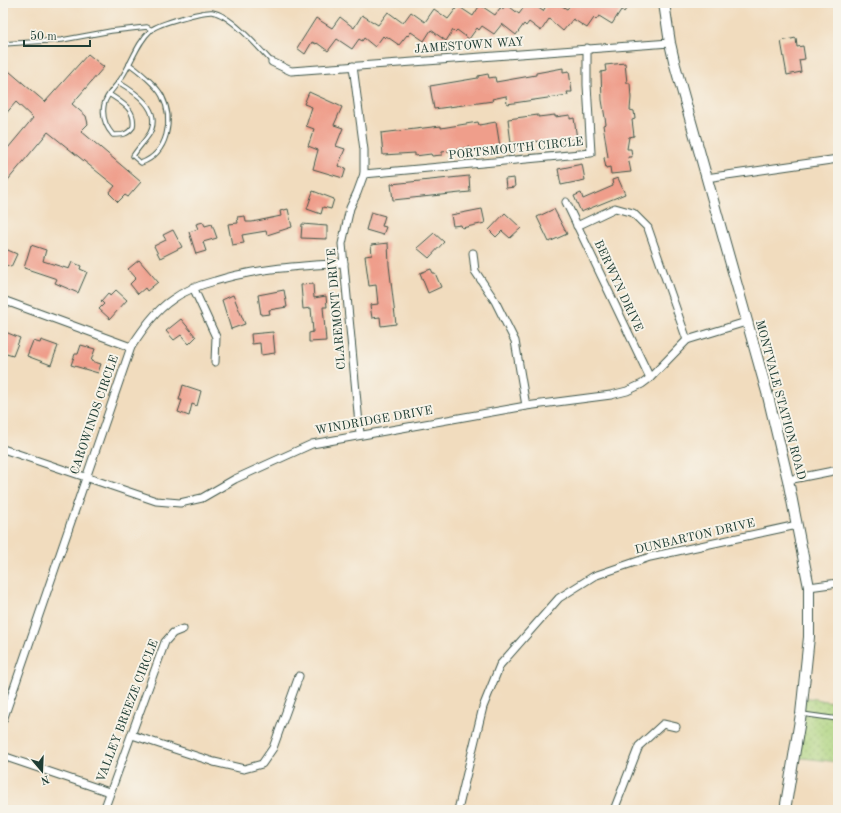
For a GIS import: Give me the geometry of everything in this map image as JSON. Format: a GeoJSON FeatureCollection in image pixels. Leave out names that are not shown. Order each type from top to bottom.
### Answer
{"type":"FeatureCollection","features":[{"type":"Feature","properties":{"kind":"street","name":"MONTVALE STATION ROAD"},"geometry":{"type":"LineString","coordinates":[[664,3],[670,43],[706,178],[768,396],[788,480],[809,587],[809,637],[801,714],[785,810]]}},
{"type":"Feature","properties":{"kind":"street","name":"JAMESTOWN WAY"},"geometry":{"type":"LineString","coordinates":[[272,62],[291,71],[670,43]]}},
{"type":"Feature","properties":{"kind":"street","name":"PORTSMOUTH CIRCLE"},"geometry":{"type":"LineString","coordinates":[[364,174],[591,153],[587,85],[588,48]]}},
{"type":"Feature","properties":{"kind":"street","name":"CLAREMONT DRIVE"},"geometry":{"type":"LineString","coordinates":[[353,66],[364,150],[364,174],[350,208],[344,229],[342,244],[360,434]]}},
{"type":"Feature","properties":{"kind":"street"},"geometry":{"type":"LineString","coordinates":[[706,178],[838,159]]}},
{"type":"Feature","properties":{"kind":"street","name":"BERWYN DRIVE"},"geometry":{"type":"LineString","coordinates":[[566,202],[650,378]]}},
{"type":"Feature","properties":{"kind":"street"},"geometry":{"type":"LineString","coordinates":[[577,226],[615,208],[633,214],[648,228],[688,340]]}},
{"type":"Feature","properties":{"kind":"street"},"geometry":{"type":"LineString","coordinates":[[473,253],[474,271],[495,301],[515,341],[526,406]]}},
{"type":"Feature","properties":{"kind":"street","name":"CAROWINDS CIRCLE"},"geometry":{"type":"LineString","coordinates":[[3,720],[85,476],[131,347],[154,314],[173,298],[193,287],[240,274],[278,268],[344,263]]}},
{"type":"Feature","properties":{"kind":"street"},"geometry":{"type":"LineString","coordinates":[[193,287],[216,337],[215,362]]}},
{"type":"Feature","properties":{"kind":"street"},"geometry":{"type":"LineString","coordinates":[[3,300],[131,347]]}},
{"type":"Feature","properties":{"kind":"street","name":"WINDRIDGE DRIVE"},"geometry":{"type":"LineString","coordinates":[[3,449],[156,501],[180,503],[202,498],[235,479],[312,444],[360,434],[526,406],[611,395],[627,391],[642,384],[650,378],[688,340],[746,322]]}},
{"type":"Feature","properties":{"kind":"street"},"geometry":{"type":"LineString","coordinates":[[788,480],[838,470]]}},
{"type":"Feature","properties":{"kind":"street","name":"DUNBARTON DRIVE"},"geometry":{"type":"LineString","coordinates":[[458,810],[483,706],[500,665],[559,598],[594,576],[650,557],[797,525]]}},
{"type":"Feature","properties":{"kind":"street"},"geometry":{"type":"LineString","coordinates":[[809,587],[838,583]]}},
{"type":"Feature","properties":{"kind":"street","name":"VALLEY BREEZE CIRCLE"},"geometry":{"type":"LineString","coordinates":[[104,810],[109,792],[132,735],[165,642],[173,634],[183,629]]}},
{"type":"Feature","properties":{"kind":"street"},"geometry":{"type":"LineString","coordinates":[[132,735],[214,762],[244,769],[262,764],[273,748],[299,676]]}},
{"type":"Feature","properties":{"kind":"street"},"geometry":{"type":"LineString","coordinates":[[614,810],[639,746],[663,724],[676,727]]}},
{"type":"Feature","properties":{"kind":"street"},"geometry":{"type":"LineString","coordinates":[[3,756],[109,792]]}},
{"type":"Feature","properties":{"kind":"lane"},"geometry":{"type":"LineString","coordinates":[[109,94],[128,107],[133,117],[133,127],[124,135],[113,135],[107,128],[104,115],[104,104],[109,94],[152,30],[190,16],[212,12],[235,24],[272,62]]}},
{"type":"Feature","properties":{"kind":"lane"},"geometry":{"type":"LineString","coordinates":[[3,44],[62,40],[111,31],[147,27],[152,30]]}},
{"type":"Feature","properties":{"kind":"lane"},"geometry":{"type":"LineString","coordinates":[[118,82],[141,96],[150,108],[152,125],[150,132],[133,156],[141,163],[152,159],[159,150],[167,134],[168,115],[161,94],[129,64]]}},
{"type":"Feature","properties":{"kind":"lane"},"geometry":{"type":"LineString","coordinates":[[801,714],[838,720]]}},
{"type":"Feature","properties":{"kind":"green space"},"geometry":{"type":"Polygon","coordinates":[[[803,697],[838,703],[838,762],[794,757],[803,697]]]}},
{"type":"Feature","properties":{"kind":"building"},"geometry":{"type":"Polygon","coordinates":[[[527,3],[531,3],[543,11],[548,3],[557,3],[567,9],[572,3],[584,3],[589,7],[592,3],[630,3],[624,12],[621,10],[612,24],[599,16],[596,20],[594,18],[587,28],[573,19],[563,31],[549,19],[541,31],[529,22],[526,26],[524,24],[516,35],[502,24],[494,34],[482,26],[479,30],[477,28],[469,39],[457,30],[455,32],[453,30],[446,41],[431,30],[424,41],[411,32],[399,45],[386,36],[385,38],[383,36],[375,47],[364,38],[362,41],[359,39],[352,49],[337,39],[328,51],[317,43],[312,42],[305,54],[297,48],[316,18],[332,28],[340,17],[354,28],[362,15],[378,25],[388,12],[403,23],[411,12],[425,22],[434,9],[448,19],[458,6],[473,16],[480,5],[495,15],[500,8],[502,10],[506,4],[519,14],[527,3]]]}},
{"type":"Feature","properties":{"kind":"building"},"geometry":{"type":"Polygon","coordinates":[[[796,38],[797,47],[803,46],[805,59],[799,60],[801,72],[787,75],[781,41],[796,38]]]}},
{"type":"Feature","properties":{"kind":"building"},"geometry":{"type":"Polygon","coordinates":[[[88,54],[104,67],[72,104],[86,116],[88,124],[81,131],[141,182],[128,197],[125,195],[118,202],[109,193],[115,186],[48,132],[3,186],[3,154],[33,118],[16,102],[3,117],[3,66],[45,102],[88,54]]]}},
{"type":"Feature","properties":{"kind":"building"},"geometry":{"type":"Polygon","coordinates":[[[625,63],[627,83],[630,83],[630,110],[634,111],[635,119],[632,120],[634,136],[629,137],[627,149],[631,149],[632,157],[628,157],[631,172],[611,174],[610,167],[606,168],[604,158],[608,157],[603,125],[606,124],[602,100],[601,72],[606,71],[605,65],[625,63]]]}},
{"type":"Feature","properties":{"kind":"building"},"geometry":{"type":"Polygon","coordinates":[[[563,68],[563,72],[569,71],[572,92],[567,92],[568,95],[507,104],[506,96],[492,99],[493,101],[434,109],[430,86],[478,78],[478,76],[488,74],[489,78],[495,77],[496,82],[536,75],[536,73],[563,68]]]}},
{"type":"Feature","properties":{"kind":"building"},"geometry":{"type":"Polygon","coordinates":[[[309,92],[342,107],[334,125],[343,128],[336,146],[345,149],[338,166],[346,168],[343,178],[313,169],[318,150],[308,146],[314,129],[306,126],[312,107],[304,104],[309,92]]]}},
{"type":"Feature","properties":{"kind":"building"},"geometry":{"type":"Polygon","coordinates":[[[538,115],[538,117],[555,115],[555,117],[570,115],[570,119],[574,118],[577,139],[570,140],[570,143],[560,144],[559,142],[544,144],[543,141],[511,143],[508,119],[538,115]]]}},
{"type":"Feature","properties":{"kind":"building"},"geometry":{"type":"Polygon","coordinates":[[[478,122],[479,125],[496,122],[500,147],[496,147],[496,150],[486,152],[485,149],[470,151],[469,147],[442,152],[442,155],[432,156],[431,154],[415,156],[415,153],[383,155],[381,133],[441,126],[441,128],[478,122]]]}},
{"type":"Feature","properties":{"kind":"building"},"geometry":{"type":"Polygon","coordinates":[[[582,164],[585,180],[561,185],[558,169],[582,164]]]}},
{"type":"Feature","properties":{"kind":"building"},"geometry":{"type":"Polygon","coordinates":[[[469,176],[470,192],[393,200],[391,184],[469,176]]]}},
{"type":"Feature","properties":{"kind":"building"},"geometry":{"type":"Polygon","coordinates":[[[514,178],[515,187],[506,188],[505,179],[514,178]]]}},
{"type":"Feature","properties":{"kind":"building"},"geometry":{"type":"Polygon","coordinates":[[[618,178],[625,194],[581,212],[574,196],[581,193],[583,199],[613,186],[612,180],[618,178]]]}},
{"type":"Feature","properties":{"kind":"building"},"geometry":{"type":"Polygon","coordinates":[[[313,191],[334,199],[331,209],[323,207],[321,214],[307,209],[313,191]]]}},
{"type":"Feature","properties":{"kind":"building"},"geometry":{"type":"Polygon","coordinates":[[[288,209],[292,227],[267,235],[266,231],[242,235],[244,243],[232,245],[228,224],[238,223],[237,217],[245,216],[246,222],[252,222],[281,216],[280,211],[288,209]]]}},
{"type":"Feature","properties":{"kind":"building"},"geometry":{"type":"Polygon","coordinates":[[[482,209],[485,223],[462,228],[461,225],[453,226],[451,215],[482,209]]]}},
{"type":"Feature","properties":{"kind":"building"},"geometry":{"type":"Polygon","coordinates":[[[554,209],[567,234],[549,242],[537,217],[554,209]]]}},
{"type":"Feature","properties":{"kind":"building"},"geometry":{"type":"Polygon","coordinates":[[[371,212],[385,216],[382,226],[386,227],[383,235],[366,230],[371,212]]]}},
{"type":"Feature","properties":{"kind":"building"},"geometry":{"type":"Polygon","coordinates":[[[505,213],[521,228],[510,238],[502,231],[496,237],[489,230],[505,213]]]}},
{"type":"Feature","properties":{"kind":"building"},"geometry":{"type":"Polygon","coordinates":[[[203,222],[205,226],[212,224],[217,238],[203,242],[206,251],[196,254],[189,232],[198,229],[196,224],[203,222]]]}},
{"type":"Feature","properties":{"kind":"building"},"geometry":{"type":"Polygon","coordinates":[[[302,224],[327,226],[327,239],[301,238],[302,224]]]}},
{"type":"Feature","properties":{"kind":"building"},"geometry":{"type":"Polygon","coordinates":[[[173,230],[182,247],[160,258],[154,246],[166,240],[163,235],[173,230]]]}},
{"type":"Feature","properties":{"kind":"building"},"geometry":{"type":"Polygon","coordinates":[[[434,233],[444,242],[429,258],[417,248],[434,233]]]}},
{"type":"Feature","properties":{"kind":"building"},"geometry":{"type":"Polygon","coordinates":[[[388,243],[396,324],[381,326],[380,317],[372,318],[370,305],[378,304],[376,285],[369,286],[365,256],[372,255],[371,245],[388,243]]]}},
{"type":"Feature","properties":{"kind":"building"},"geometry":{"type":"Polygon","coordinates":[[[31,245],[46,250],[43,261],[69,269],[72,262],[81,266],[80,269],[87,272],[78,293],[55,283],[57,279],[24,268],[31,245]]]}},
{"type":"Feature","properties":{"kind":"building"},"geometry":{"type":"Polygon","coordinates":[[[3,248],[17,254],[11,267],[3,264],[3,248]]]}},
{"type":"Feature","properties":{"kind":"building"},"geometry":{"type":"Polygon","coordinates":[[[139,260],[158,282],[147,291],[145,288],[138,294],[130,284],[136,278],[128,269],[139,260]]]}},
{"type":"Feature","properties":{"kind":"building"},"geometry":{"type":"Polygon","coordinates":[[[431,269],[433,273],[435,273],[441,287],[428,293],[420,273],[431,269]]]}},
{"type":"Feature","properties":{"kind":"building"},"geometry":{"type":"Polygon","coordinates":[[[313,284],[314,298],[326,296],[327,307],[323,307],[326,341],[309,342],[309,333],[313,332],[311,308],[303,309],[301,285],[313,284]]]}},
{"type":"Feature","properties":{"kind":"building"},"geometry":{"type":"Polygon","coordinates":[[[116,290],[127,300],[110,319],[99,309],[104,304],[101,301],[108,293],[110,296],[116,290]]]}},
{"type":"Feature","properties":{"kind":"building"},"geometry":{"type":"Polygon","coordinates":[[[284,290],[287,307],[269,310],[270,314],[261,315],[258,295],[284,290]]]}},
{"type":"Feature","properties":{"kind":"building"},"geometry":{"type":"Polygon","coordinates":[[[233,295],[245,324],[231,329],[222,300],[233,295]]]}},
{"type":"Feature","properties":{"kind":"building"},"geometry":{"type":"Polygon","coordinates":[[[181,319],[196,337],[189,344],[181,335],[174,340],[166,331],[181,319]]]}},
{"type":"Feature","properties":{"kind":"building"},"geometry":{"type":"Polygon","coordinates":[[[3,331],[20,338],[13,356],[3,353],[3,331]]]}},
{"type":"Feature","properties":{"kind":"building"},"geometry":{"type":"Polygon","coordinates":[[[273,332],[275,353],[261,355],[260,343],[252,344],[251,334],[273,332]]]}},
{"type":"Feature","properties":{"kind":"building"},"geometry":{"type":"Polygon","coordinates":[[[41,340],[58,346],[51,365],[27,356],[33,341],[40,343],[41,340]]]}},
{"type":"Feature","properties":{"kind":"building"},"geometry":{"type":"Polygon","coordinates":[[[81,345],[95,349],[91,361],[101,364],[98,373],[71,365],[75,354],[78,354],[81,345]]]}},
{"type":"Feature","properties":{"kind":"building"},"geometry":{"type":"Polygon","coordinates":[[[183,385],[201,391],[197,406],[192,404],[189,416],[178,412],[182,400],[179,400],[183,385]]]}}]}
